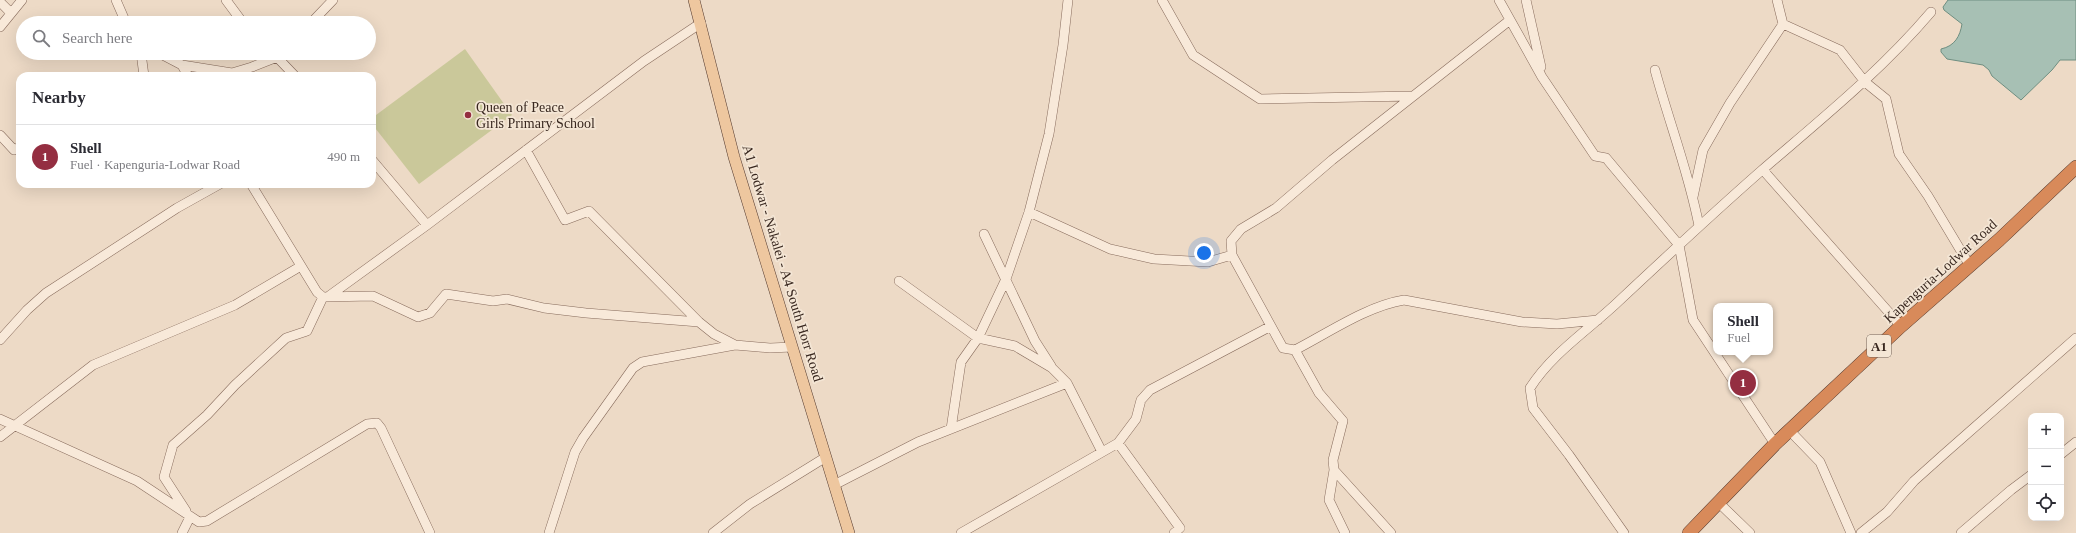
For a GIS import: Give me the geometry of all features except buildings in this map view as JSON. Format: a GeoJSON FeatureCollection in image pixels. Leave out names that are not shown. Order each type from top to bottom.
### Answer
{"type":"FeatureCollection","features":[{"type":"Feature","properties":{"kind":"highway","name":"Kapenguria-Lodwar Road"},"geometry":{"type":"LineString","coordinates":[[1689,533],[1775,444],[1901,326],[1970,266],[2076,167]]}},
{"type":"Feature","properties":{"kind":"main road","name":"A1 Lodwar - Nakalei - A4 South Horr Road"},"geometry":{"type":"LineString","coordinates":[[694,0],[734,157],[849,533]]}},
{"type":"Feature","properties":{"kind":"street"},"geometry":{"type":"LineString","coordinates":[[0,26],[10,12],[22,0]]}},
{"type":"Feature","properties":{"kind":"street"},"geometry":{"type":"LineString","coordinates":[[116,0],[123,16]]}},
{"type":"Feature","properties":{"kind":"street"},"geometry":{"type":"LineString","coordinates":[[226,0],[239,16]]}},
{"type":"Feature","properties":{"kind":"street"},"geometry":{"type":"LineString","coordinates":[[318,16],[333,0]]}},
{"type":"Feature","properties":{"kind":"street"},"geometry":{"type":"LineString","coordinates":[[951,428],[961,362],[978,338],[1006,279],[1029,212],[1049,134],[1063,45],[1068,0]]}},
{"type":"Feature","properties":{"kind":"street"},"geometry":{"type":"LineString","coordinates":[[1162,0],[1193,55],[1260,99],[1413,96]]}},
{"type":"Feature","properties":{"kind":"street"},"geometry":{"type":"LineString","coordinates":[[1499,0],[1542,77],[1595,156],[1606,158],[1679,245],[1693,320],[1713,350]]}},
{"type":"Feature","properties":{"kind":"street"},"geometry":{"type":"LineString","coordinates":[[1526,0],[1542,77]]}},
{"type":"Feature","properties":{"kind":"street"},"geometry":{"type":"LineString","coordinates":[[1694,196],[1703,150],[1730,103],[1783,24],[1777,0]]}},
{"type":"Feature","properties":{"kind":"street"},"geometry":{"type":"LineString","coordinates":[[0,2],[10,12]]}},
{"type":"Feature","properties":{"kind":"street"},"geometry":{"type":"LineString","coordinates":[[1624,533],[1569,455],[1533,408],[1530,388],[1541,370],[1598,320],[1699,226],[1865,82],[1903,45],[1930,12]]}},
{"type":"Feature","properties":{"kind":"street"},"geometry":{"type":"LineString","coordinates":[[1510,20],[1332,160],[1276,208],[1241,229],[1232,241],[1232,255],[1283,348],[1295,350],[1376,308],[1391,302],[1404,300],[1522,322],[1557,324],[1598,320]]}},
{"type":"Feature","properties":{"kind":"street"},"geometry":{"type":"LineString","coordinates":[[190,517],[164,477],[173,445],[207,415],[235,385],[286,338],[308,331],[326,297],[334,294],[644,61],[701,24]]}},
{"type":"Feature","properties":{"kind":"street"},"geometry":{"type":"LineString","coordinates":[[1783,24],[1840,50],[1865,82],[1886,98],[1899,154],[1928,196],[1970,266]]}},
{"type":"Feature","properties":{"kind":"street"},"geometry":{"type":"LineString","coordinates":[[142,60],[143,72]]}},
{"type":"Feature","properties":{"kind":"street"},"geometry":{"type":"LineString","coordinates":[[172,60],[182,65],[226,72]]}},
{"type":"Feature","properties":{"kind":"street"},"geometry":{"type":"LineString","coordinates":[[235,72],[252,67],[265,60]]}},
{"type":"Feature","properties":{"kind":"street"},"geometry":{"type":"LineString","coordinates":[[282,60],[292,72]]}},
{"type":"Feature","properties":{"kind":"street"},"geometry":{"type":"LineString","coordinates":[[182,65],[186,72]]}},
{"type":"Feature","properties":{"kind":"street"},"geometry":{"type":"LineString","coordinates":[[1655,70],[1671,127],[1694,196],[1699,226]]}},
{"type":"Feature","properties":{"kind":"street"},"geometry":{"type":"LineString","coordinates":[[0,135],[14,150],[16,149]]}},
{"type":"Feature","properties":{"kind":"street"},"geometry":{"type":"LineString","coordinates":[[526,150],[565,220],[589,211],[699,322],[714,334],[735,345]]}},
{"type":"Feature","properties":{"kind":"street"},"geometry":{"type":"LineString","coordinates":[[376,165],[426,225]]}},
{"type":"Feature","properties":{"kind":"street"},"geometry":{"type":"LineString","coordinates":[[1763,170],[1901,326]]}},
{"type":"Feature","properties":{"kind":"street"},"geometry":{"type":"LineString","coordinates":[[0,340],[27,310],[46,294],[176,208],[213,188]]}},
{"type":"Feature","properties":{"kind":"street"},"geometry":{"type":"LineString","coordinates":[[254,188],[317,292],[326,297],[373,296],[418,317],[430,313],[446,294],[493,301],[507,299],[544,308],[579,312],[699,322]]}},
{"type":"Feature","properties":{"kind":"street"},"geometry":{"type":"LineString","coordinates":[[1029,212],[1110,250],[1154,259],[1208,262],[1232,255]]}},
{"type":"Feature","properties":{"kind":"street"},"geometry":{"type":"LineString","coordinates":[[984,234],[1035,341],[1052,368],[1067,383],[1102,452]]}},
{"type":"Feature","properties":{"kind":"street"},"geometry":{"type":"LineString","coordinates":[[0,437],[93,365],[236,305],[301,266]]}},
{"type":"Feature","properties":{"kind":"street"},"geometry":{"type":"LineString","coordinates":[[899,282],[978,338],[1015,346],[1052,368]]}},
{"type":"Feature","properties":{"kind":"street"},"geometry":{"type":"LineString","coordinates":[[961,533],[1118,442],[1136,419],[1141,400],[1150,390],[1271,326]]}},
{"type":"Feature","properties":{"kind":"street"},"geometry":{"type":"LineString","coordinates":[[1861,533],[1886,512],[1914,481],[2076,338]]}},
{"type":"Feature","properties":{"kind":"street"},"geometry":{"type":"LineString","coordinates":[[550,533],[575,452],[583,438],[633,368],[642,362],[735,345],[770,348],[792,347]]}},
{"type":"Feature","properties":{"kind":"street"},"geometry":{"type":"LineString","coordinates":[[1295,350],[1319,393],[1343,421],[1333,460],[1334,470],[1330,500],[1345,533]]}},
{"type":"Feature","properties":{"kind":"street"},"geometry":{"type":"LineString","coordinates":[[1716,355],[1775,444]]}},
{"type":"Feature","properties":{"kind":"street"},"geometry":{"type":"LineString","coordinates":[[834,485],[911,445],[1067,383]]}},
{"type":"Feature","properties":{"kind":"street"},"geometry":{"type":"LineString","coordinates":[[0,419],[137,481],[165,498],[199,522],[207,521],[371,423],[377,423],[381,428],[430,533]]}},
{"type":"Feature","properties":{"kind":"street"},"geometry":{"type":"LineString","coordinates":[[1790,431],[1820,462],[1851,533]]}},
{"type":"Feature","properties":{"kind":"street"},"geometry":{"type":"LineString","coordinates":[[1118,442],[1180,531]]}},
{"type":"Feature","properties":{"kind":"street"},"geometry":{"type":"LineString","coordinates":[[2064,452],[2076,442]]}},
{"type":"Feature","properties":{"kind":"street"},"geometry":{"type":"LineString","coordinates":[[713,533],[750,504],[826,457]]}},
{"type":"Feature","properties":{"kind":"street"},"geometry":{"type":"LineString","coordinates":[[1334,470],[1391,533]]}},
{"type":"Feature","properties":{"kind":"street"},"geometry":{"type":"LineString","coordinates":[[1961,533],[2028,477]]}},
{"type":"Feature","properties":{"kind":"street"},"geometry":{"type":"LineString","coordinates":[[1719,503],[1750,533]]}},
{"type":"Feature","properties":{"kind":"street"},"geometry":{"type":"LineString","coordinates":[[182,533],[190,517]]}},
{"type":"Feature","properties":{"kind":"shaded area"},"geometry":{"type":"Polygon","coordinates":[[[1948,0],[2076,0],[2076,60],[2060,60],[2052,70],[2021,100],[1992,76],[1989,70],[1983,65],[1947,59],[1941,52],[1941,49],[1950,46],[1956,40],[1960,33],[1962,24],[1944,10],[1943,7],[1948,0]]]}},
{"type":"Feature","properties":{"kind":"shaded area"},"geometry":{"type":"Polygon","coordinates":[[[465,49],[512,115],[419,184],[376,129],[376,115],[465,49]]]}},
{"type":"Feature","properties":{"kind":"place","name":"Queen of Peace Girls Primary School"},"geometry":{"type":"Point","coordinates":[468,115]}},
{"type":"Feature","properties":{"kind":"place","name":"Shell"},"geometry":{"type":"Point","coordinates":[1743,383]}}]}
